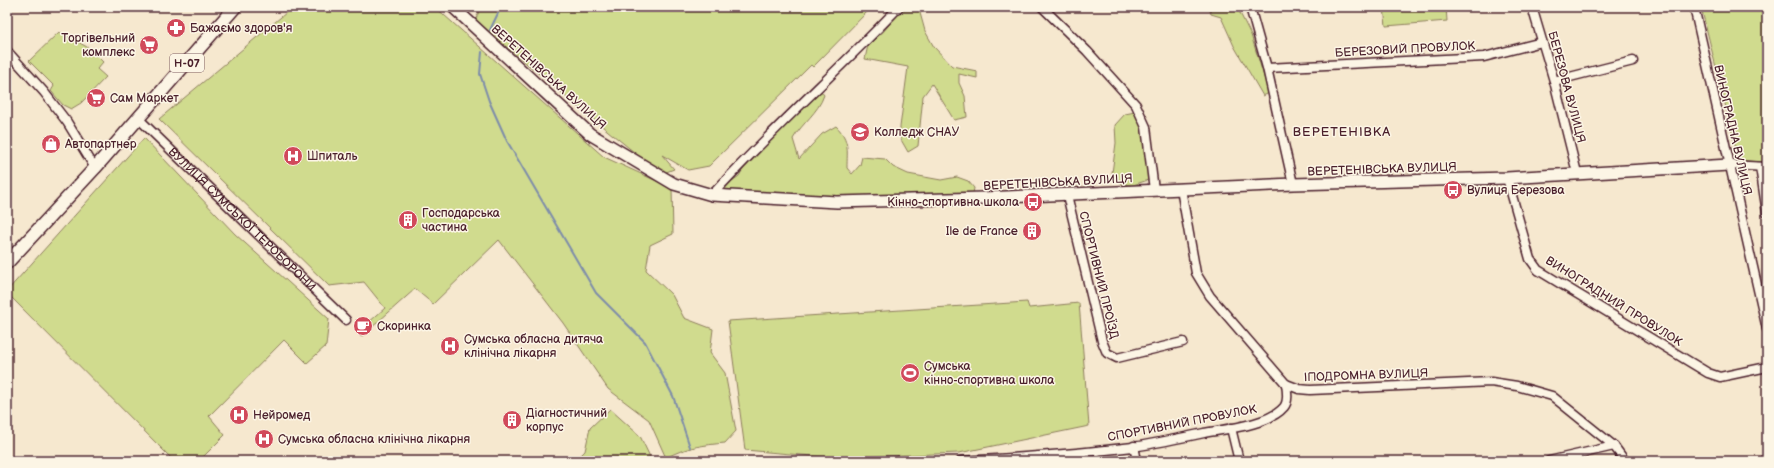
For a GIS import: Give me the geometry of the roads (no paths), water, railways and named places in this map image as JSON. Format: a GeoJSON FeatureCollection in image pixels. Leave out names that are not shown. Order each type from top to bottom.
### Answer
{"type":"FeatureCollection","features":[{"type":"Feature","properties":{"kind":"main road","name":"Н-07"},"geometry":{"type":"LineString","coordinates":[[7,263],[95,168],[235,7]]}},
{"type":"Feature","properties":{"kind":"street","name":"ВЕРЕТЕНІВСЬКА ВУЛИЦЯ"},"geometry":{"type":"LineString","coordinates":[[453,7],[590,134],[674,184],[712,195],[836,202],[1067,195],[1293,184],[1507,178],[1729,165]]}},
{"type":"Feature","properties":{"kind":"street"},"geometry":{"type":"LineString","coordinates":[[712,195],[747,156],[858,50],[899,7]]}},
{"type":"Feature","properties":{"kind":"street"},"geometry":{"type":"LineString","coordinates":[[1042,7],[1087,51],[1136,105],[1146,127],[1154,190]]}},
{"type":"Feature","properties":{"kind":"street"},"geometry":{"type":"LineString","coordinates":[[1250,7],[1267,68],[1293,184]]}},
{"type":"Feature","properties":{"kind":"street","name":"БЕРЕЗОВА ВУЛИЦЯ"},"geometry":{"type":"LineString","coordinates":[[1532,7],[1554,81],[1577,173]]}},
{"type":"Feature","properties":{"kind":"street","name":"ВИНОГРАДНА ВУЛИЦЯ"},"geometry":{"type":"LineString","coordinates":[[1694,7],[1767,329]]}},
{"type":"Feature","properties":{"kind":"street","name":"БЕРЕЗОВИЙ ПРОВУЛОК"},"geometry":{"type":"LineString","coordinates":[[1267,68],[1484,57],[1542,42]]}},
{"type":"Feature","properties":{"kind":"street"},"geometry":{"type":"LineString","coordinates":[[7,51],[44,92],[67,122],[95,168]]}},
{"type":"Feature","properties":{"kind":"street"},"geometry":{"type":"LineString","coordinates":[[1554,81],[1633,61]]}},
{"type":"Feature","properties":{"kind":"street","name":"ВУЛИЦЯ СУМСЬКОЇ ТЕРОБОРОНИ"},"geometry":{"type":"LineString","coordinates":[[139,118],[346,320]]}},
{"type":"Feature","properties":{"kind":"street"},"geometry":{"type":"LineString","coordinates":[[1729,165],[1763,167],[1767,213]]}},
{"type":"Feature","properties":{"kind":"street","name":"ВИНОГРАДНИЙ ПРОВУЛОК"},"geometry":{"type":"LineString","coordinates":[[1507,178],[1530,259],[1538,270],[1708,373],[1720,377],[1767,367]]}},
{"type":"Feature","properties":{"kind":"street","name":"ІПОДРОМНА ВУЛИЦЯ"},"geometry":{"type":"LineString","coordinates":[[1181,190],[1196,273],[1210,296],[1286,384],[1299,389],[1310,390],[1491,382],[1517,386],[1552,396],[1614,446],[1624,461]]}},
{"type":"Feature","properties":{"kind":"street","name":"СПОРТИВНИЙ ПРОЇЗД"},"geometry":{"type":"LineString","coordinates":[[1067,195],[1102,341],[1107,353],[1118,358],[1183,342]]}},
{"type":"Feature","properties":{"kind":"street","name":"СПОРТИВНИЙ ПРОВУЛОК"},"geometry":{"type":"LineString","coordinates":[[961,461],[1035,459],[1134,446],[1231,428],[1265,419],[1275,414],[1285,406],[1287,397],[1286,384]]}},
{"type":"Feature","properties":{"kind":"street"},"geometry":{"type":"LineString","coordinates":[[1231,428],[1239,461]]}},
{"type":"Feature","properties":{"kind":"street"},"geometry":{"type":"LineString","coordinates":[[1134,446],[1137,461]]}},
{"type":"Feature","properties":{"kind":"street"},"geometry":{"type":"LineString","coordinates":[[1549,461],[1614,446]]}},
{"type":"Feature","properties":{"kind":"waterway"},"geometry":{"type":"LineString","coordinates":[[490,30],[501,7]]}},
{"type":"Feature","properties":{"kind":"waterway"},"geometry":{"type":"LineString","coordinates":[[482,52],[480,74],[489,101],[507,141],[596,293],[645,342],[673,396],[690,447]]}},
{"type":"Feature","properties":{"kind":"place","name":"Бажаємо здоров'я"},"geometry":{"type":"Point","coordinates":[176,28]}},
{"type":"Feature","properties":{"kind":"place","name":"Торгівельний комплекс"},"geometry":{"type":"Point","coordinates":[149,45]}},
{"type":"Feature","properties":{"kind":"place","name":"Сам Маркет"},"geometry":{"type":"Point","coordinates":[96,98]}},
{"type":"Feature","properties":{"kind":"place","name":"Колледж СНАУ"},"geometry":{"type":"Point","coordinates":[860,132]}},
{"type":"Feature","properties":{"kind":"place","name":"Автопартнер"},"geometry":{"type":"Point","coordinates":[51,144]}},
{"type":"Feature","properties":{"kind":"place","name":"Шпиталь"},"geometry":{"type":"Point","coordinates":[293,156]}},
{"type":"Feature","properties":{"kind":"place","name":"Вулиця Березова"},"geometry":{"type":"Point","coordinates":[1453,190]}},
{"type":"Feature","properties":{"kind":"place","name":"Кінно-спортивна школа"},"geometry":{"type":"Point","coordinates":[1033,202]}},
{"type":"Feature","properties":{"kind":"place","name":"Господарська частина"},"geometry":{"type":"Point","coordinates":[408,220]}},
{"type":"Feature","properties":{"kind":"place","name":"Ile de France"},"geometry":{"type":"Point","coordinates":[1032,231]}},
{"type":"Feature","properties":{"kind":"place","name":"Скоринка"},"geometry":{"type":"Point","coordinates":[363,326]}},
{"type":"Feature","properties":{"kind":"place","name":"Сумська обласна дитяча клінічна лікарня"},"geometry":{"type":"Point","coordinates":[450,346]}},
{"type":"Feature","properties":{"kind":"place","name":"Сумська кінно-спортивна школа"},"geometry":{"type":"Point","coordinates":[910,373]}},
{"type":"Feature","properties":{"kind":"place","name":"Нейромед"},"geometry":{"type":"Point","coordinates":[239,415]}},
{"type":"Feature","properties":{"kind":"place","name":"Діагностичний корпус"},"geometry":{"type":"Point","coordinates":[512,420]}},
{"type":"Feature","properties":{"kind":"place","name":"Сумська обласна клінічна лікарня"},"geometry":{"type":"Point","coordinates":[264,439]}},
{"type":"Feature","properties":{"kind":"district","name":"ВЕРЕТЕНІВКА"},"geometry":{"type":"Point","coordinates":[1342,131]}}]}
